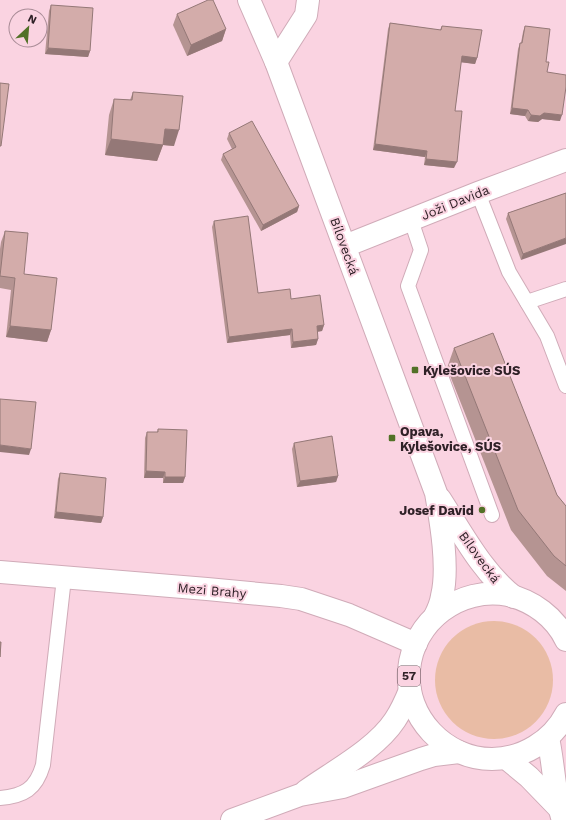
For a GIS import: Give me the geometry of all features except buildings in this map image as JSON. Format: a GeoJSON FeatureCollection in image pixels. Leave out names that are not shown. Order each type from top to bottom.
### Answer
{"type":"FeatureCollection","features":[{"type":"Feature","properties":{"kind":"main road","name":"Bílovecká"},"geometry":{"type":"LineString","coordinates":[[249,0],[276,62],[436,493],[443,540],[444,573],[443,595],[435,616]]}},
{"type":"Feature","properties":{"kind":"main road"},"geometry":{"type":"LineString","coordinates":[[276,62],[306,15],[308,0]]}},
{"type":"Feature","properties":{"kind":"main road","name":"Joži Davida"},"geometry":{"type":"LineString","coordinates":[[345,246],[566,160]]}},
{"type":"Feature","properties":{"kind":"main road","name":"Bílovecká"},"geometry":{"type":"LineString","coordinates":[[436,493],[485,567],[502,588],[514,597],[537,607],[547,615],[565,637]]}},
{"type":"Feature","properties":{"kind":"main road","name":"Mezi Brahy"},"geometry":{"type":"LineString","coordinates":[[0,572],[281,596],[301,600],[349,615],[416,644]]}},
{"type":"Feature","properties":{"kind":"main road","name":"Bílovecká"},"geometry":{"type":"LineString","coordinates":[[514,597],[490,594],[478,595],[454,602],[435,616],[424,629],[411,657],[409,669],[410,690],[416,709],[426,727],[441,742],[458,752],[482,759],[506,758],[517,756],[528,751],[548,738],[566,715]]}},
{"type":"Feature","properties":{"kind":"main road","name":"57"},"geometry":{"type":"LineString","coordinates":[[300,795],[365,750],[383,735],[396,719],[410,690]]}},
{"type":"Feature","properties":{"kind":"main road"},"geometry":{"type":"LineString","coordinates":[[548,738],[552,754],[561,814]]}},
{"type":"Feature","properties":{"kind":"main road","name":"57"},"geometry":{"type":"LineString","coordinates":[[232,820],[300,795],[343,787],[434,755],[458,752]]}},
{"type":"Feature","properties":{"kind":"main road"},"geometry":{"type":"LineString","coordinates":[[506,758],[528,777],[561,814]]}},
{"type":"Feature","properties":{"kind":"lane"},"geometry":{"type":"LineString","coordinates":[[478,193],[509,272],[547,336],[566,386]]}},
{"type":"Feature","properties":{"kind":"lane"},"geometry":{"type":"LineString","coordinates":[[411,220],[421,250],[408,286],[492,515]]}},
{"type":"Feature","properties":{"kind":"lane"},"geometry":{"type":"LineString","coordinates":[[527,302],[566,289]]}},
{"type":"Feature","properties":{"kind":"lane"},"geometry":{"type":"LineString","coordinates":[[0,798],[21,794],[28,790],[36,783],[43,766],[64,578]]}},
{"type":"Feature","properties":{"kind":"shaded area"},"geometry":{"type":"Polygon","coordinates":[[[494,621],[505,622],[517,626],[536,638],[548,657],[552,669],[552,691],[548,703],[536,722],[517,734],[505,738],[494,739],[483,738],[471,734],[452,722],[440,703],[436,691],[435,680],[436,669],[440,657],[452,638],[471,626],[483,622],[494,621]]]}},
{"type":"Feature","properties":{"kind":"place","name":"Kylešovice SÚS"},"geometry":{"type":"Point","coordinates":[415,370]}},
{"type":"Feature","properties":{"kind":"place","name":"Opava, Kylešovice, SÚS"},"geometry":{"type":"Point","coordinates":[392,438]}},
{"type":"Feature","properties":{"kind":"place","name":"Josef David"},"geometry":{"type":"Point","coordinates":[482,510]}}]}
